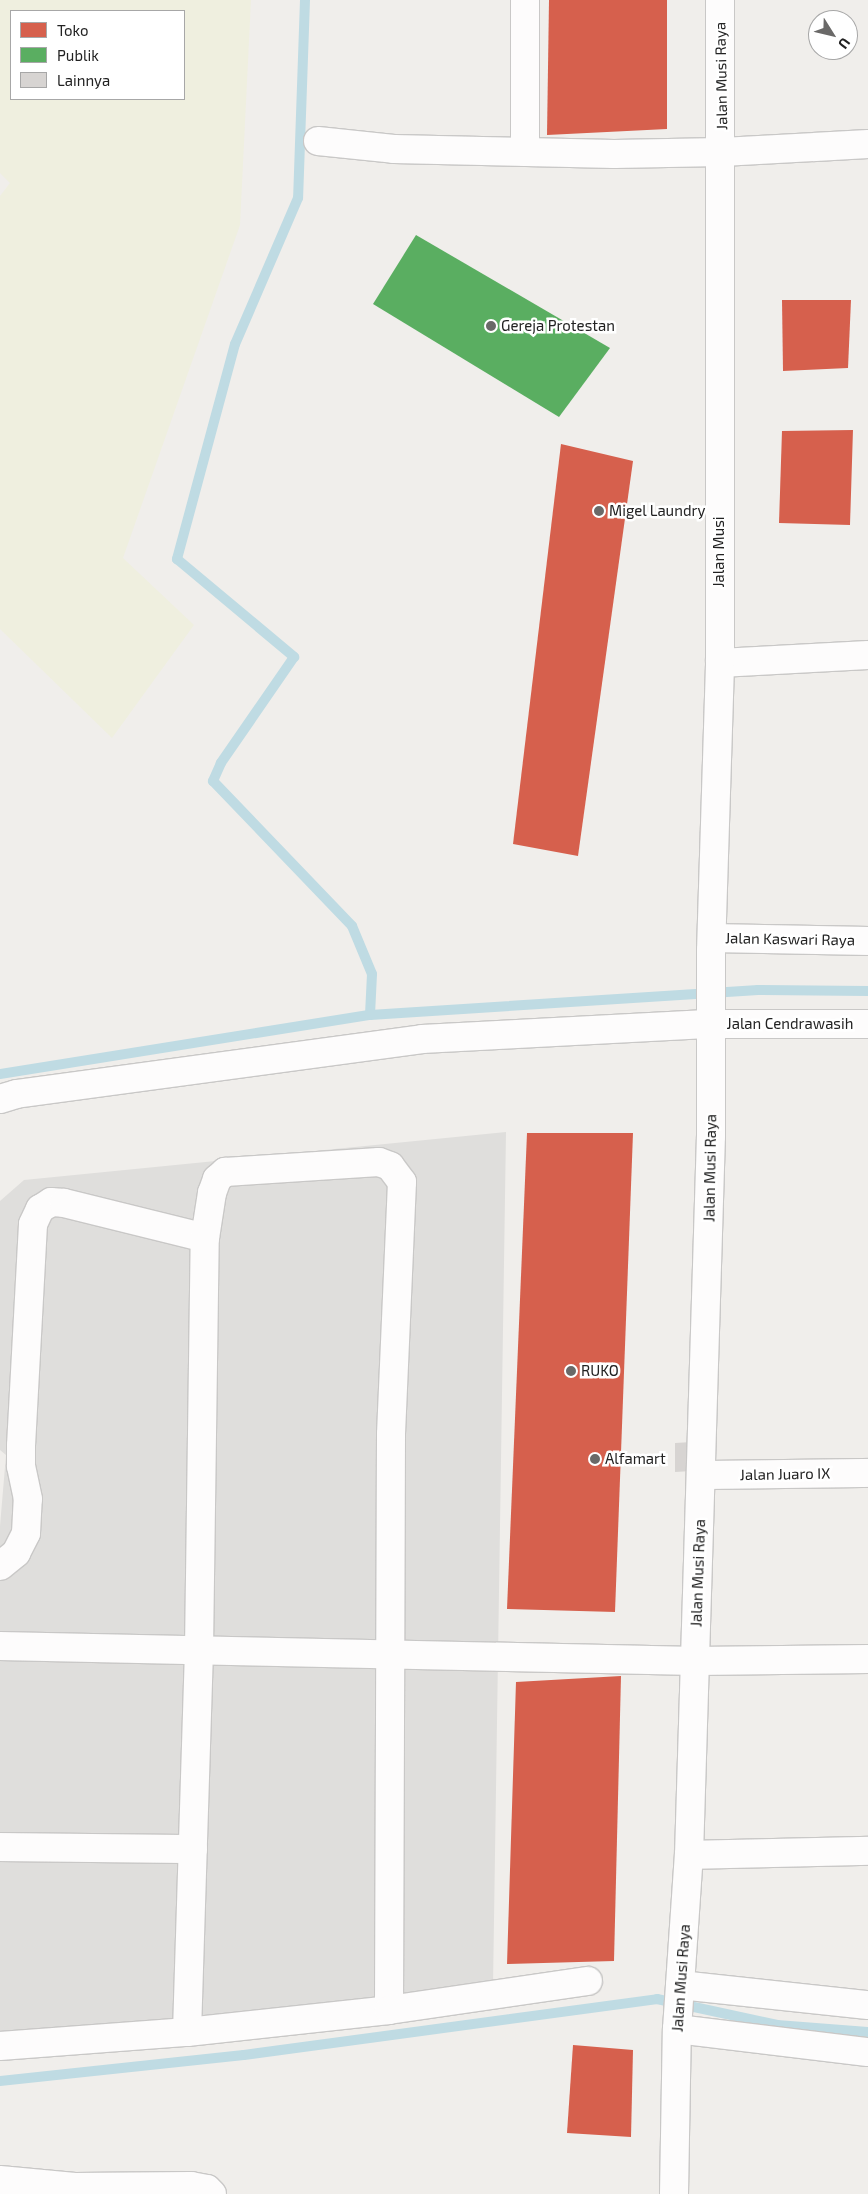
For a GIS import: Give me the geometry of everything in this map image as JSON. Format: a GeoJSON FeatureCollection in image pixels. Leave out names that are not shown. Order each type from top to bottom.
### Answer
{"type":"FeatureCollection","features":[{"type":"Feature","properties":{"kind":"street"},"geometry":{"type":"LineString","coordinates":[[525,0],[525,152]]}},
{"type":"Feature","properties":{"kind":"street","name":"Jalan Musi Raya"},"geometry":{"type":"LineString","coordinates":[[720,0],[722,152]]}},
{"type":"Feature","properties":{"kind":"street"},"geometry":{"type":"LineString","coordinates":[[318,141],[394,149],[525,152],[722,152],[868,144]]}},
{"type":"Feature","properties":{"kind":"street","name":"Jalan Musi"},"geometry":{"type":"LineString","coordinates":[[711,945],[720,663],[722,152]]}},
{"type":"Feature","properties":{"kind":"street"},"geometry":{"type":"LineString","coordinates":[[720,663],[868,655]]}},
{"type":"Feature","properties":{"kind":"street","name":"Jalan Kaswari Raya"},"geometry":{"type":"LineString","coordinates":[[711,945],[868,941]]}},
{"type":"Feature","properties":{"kind":"street","name":"Jalan Musi Raya"},"geometry":{"type":"LineString","coordinates":[[674,2194],[679,2005],[689,1855],[696,1660],[712,1018],[711,945]]}},
{"type":"Feature","properties":{"kind":"street","name":"Jalan Cendrawasih"},"geometry":{"type":"LineString","coordinates":[[0,1098],[16,1094],[422,1039],[712,1018],[868,1024]]}},
{"type":"Feature","properties":{"kind":"street"},"geometry":{"type":"LineString","coordinates":[[187,2032],[200,1649],[205,1238],[212,1193],[217,1180],[225,1172],[379,1162],[390,1166],[402,1182],[391,1435],[389,2010]]}},
{"type":"Feature","properties":{"kind":"street"},"geometry":{"type":"LineString","coordinates":[[0,1566],[16,1552],[26,1533],[28,1498],[21,1466],[22,1436],[33,1224],[40,1209],[51,1202],[64,1203],[205,1238]]}},
{"type":"Feature","properties":{"kind":"street","name":"Jalan Juaro IX"},"geometry":{"type":"LineString","coordinates":[[701,1475],[868,1473]]}},
{"type":"Feature","properties":{"kind":"street"},"geometry":{"type":"LineString","coordinates":[[0,1646],[696,1660],[868,1659]]}},
{"type":"Feature","properties":{"kind":"street"},"geometry":{"type":"LineString","coordinates":[[0,1847],[193,1849]]}},
{"type":"Feature","properties":{"kind":"street"},"geometry":{"type":"LineString","coordinates":[[689,1855],[868,1851]]}},
{"type":"Feature","properties":{"kind":"street"},"geometry":{"type":"LineString","coordinates":[[0,2046],[187,2032],[389,2010],[588,1981]]}},
{"type":"Feature","properties":{"kind":"street"},"geometry":{"type":"LineString","coordinates":[[679,2005],[868,2005]]}},
{"type":"Feature","properties":{"kind":"street"},"geometry":{"type":"LineString","coordinates":[[679,2005],[868,2052]]}},
{"type":"Feature","properties":{"kind":"street"},"geometry":{"type":"LineString","coordinates":[[0,2180],[75,2190],[191,2186],[207,2189],[212,2194]]}},
{"type":"Feature","properties":{"kind":"shaded area"},"geometry":{"type":"Polygon","coordinates":[[[506,1132],[493,1986],[0,2055],[0,1526],[6,1455],[0,1450],[0,1201],[24,1180],[506,1132]]]}},
{"type":"Feature","properties":{"kind":"green space"},"geometry":{"type":"Polygon","coordinates":[[[0,0],[251,0],[240,225],[123,558],[194,625],[112,738],[0,629],[0,196],[10,183],[0,173],[0,0]]]}},
{"type":"Feature","properties":{"kind":"building: Toko"},"geometry":{"type":"Polygon","coordinates":[[[549,0],[667,0],[667,129],[547,135],[549,0]]]}},
{"type":"Feature","properties":{"kind":"building: Toko"},"geometry":{"type":"Polygon","coordinates":[[[782,300],[851,300],[848,368],[783,371],[782,300]]]}},
{"type":"Feature","properties":{"kind":"building: Toko"},"geometry":{"type":"Polygon","coordinates":[[[853,430],[850,525],[779,523],[782,431],[853,430]]]}},
{"type":"Feature","properties":{"kind":"building: Toko"},"geometry":{"type":"Polygon","coordinates":[[[561,444],[633,461],[578,856],[513,844],[561,444]]]}},
{"type":"Feature","properties":{"kind":"building: Toko","name":"RUKO"},"geometry":{"type":"Polygon","coordinates":[[[527,1133],[633,1133],[615,1612],[507,1609],[527,1133]]]}},
{"type":"Feature","properties":{"kind":"building: Toko"},"geometry":{"type":"Polygon","coordinates":[[[621,1676],[614,1961],[507,1964],[516,1682],[621,1676]]]}},
{"type":"Feature","properties":{"kind":"building: Toko"},"geometry":{"type":"Polygon","coordinates":[[[573,2045],[633,2050],[631,2137],[567,2133],[573,2045]]]}},
{"type":"Feature","properties":{"kind":"building: Publik","name":"Gereja Protestan"},"geometry":{"type":"Polygon","coordinates":[[[416,235],[610,348],[559,417],[373,304],[416,235]]]}},
{"type":"Feature","properties":{"kind":"building: Lainnya"},"geometry":{"type":"Polygon","coordinates":[[[692,1442],[692,1471],[675,1472],[675,1443],[692,1442]]]}},
{"type":"Feature","properties":{"kind":"waterway"},"geometry":{"type":"LineString","coordinates":[[305,0],[298,198],[235,344],[177,559],[294,657],[221,763],[213,781],[352,926],[372,974],[370,1015]]}},
{"type":"Feature","properties":{"kind":"waterway"},"geometry":{"type":"LineString","coordinates":[[0,1074],[370,1015],[758,990],[868,991]]}},
{"type":"Feature","properties":{"kind":"waterway"},"geometry":{"type":"LineString","coordinates":[[0,2081],[244,2055],[657,1999],[777,2025],[868,2032]]}},
{"type":"Feature","properties":{"kind":"place","name":"Gereja Protestan"},"geometry":{"type":"Point","coordinates":[491,326]}},
{"type":"Feature","properties":{"kind":"place","name":"Migel Laundry"},"geometry":{"type":"Point","coordinates":[599,511]}},
{"type":"Feature","properties":{"kind":"place","name":"RUKO"},"geometry":{"type":"Point","coordinates":[571,1371]}},
{"type":"Feature","properties":{"kind":"place","name":"Alfamart"},"geometry":{"type":"Point","coordinates":[595,1459]}}]}
